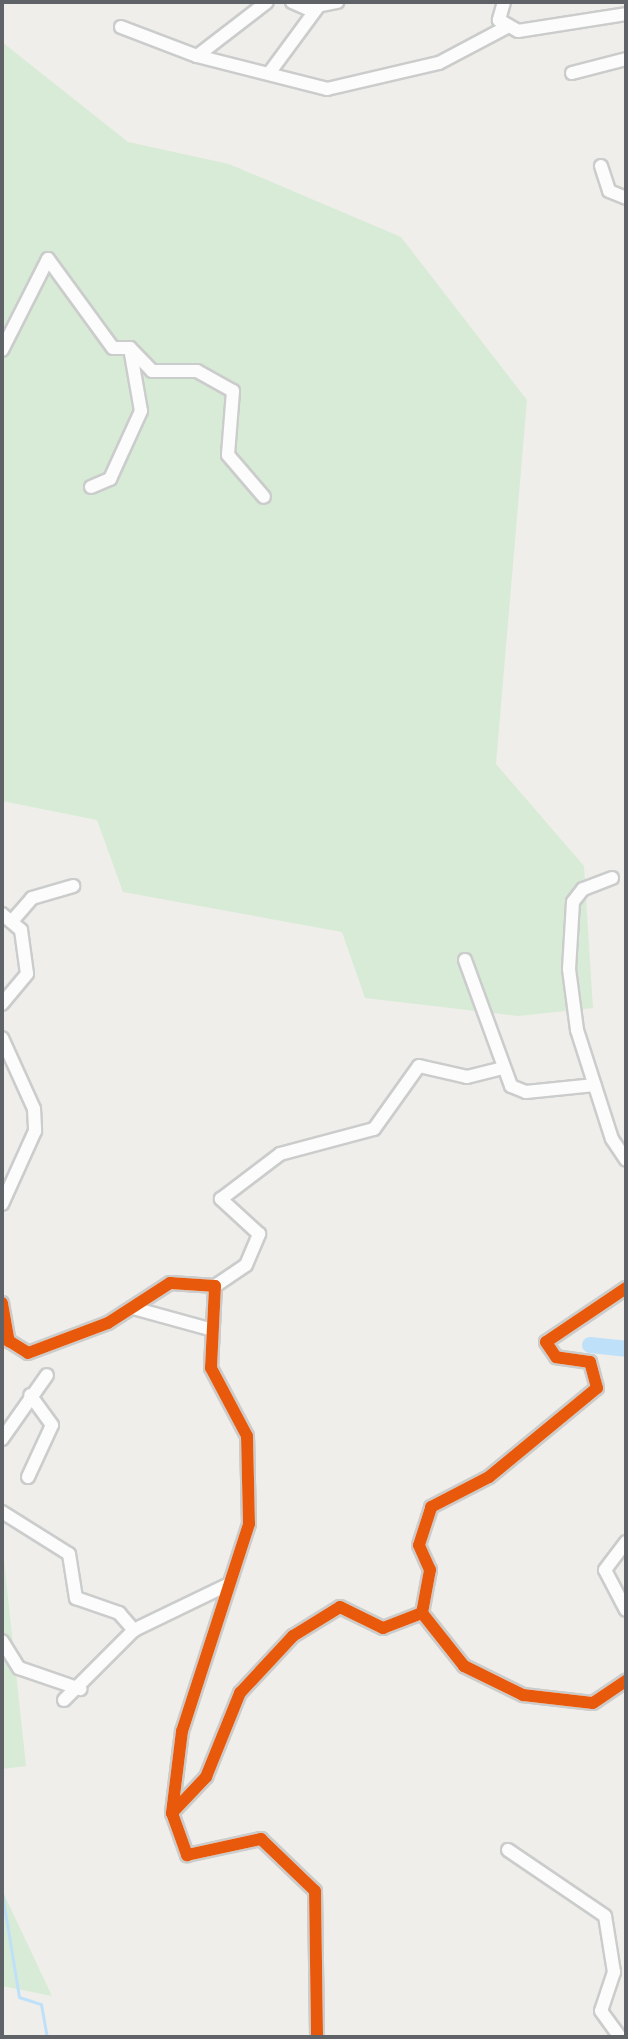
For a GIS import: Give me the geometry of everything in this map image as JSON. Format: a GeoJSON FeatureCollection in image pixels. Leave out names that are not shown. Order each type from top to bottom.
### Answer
{"type":"FeatureCollection","features":[{"type":"Feature","properties":{"kind":"street"},"geometry":{"type":"LineString","coordinates":[[197,56],[267,2]]}},
{"type":"Feature","properties":{"kind":"street"},"geometry":{"type":"LineString","coordinates":[[292,2],[318,7],[337,2]]}},
{"type":"Feature","properties":{"kind":"street"},"geometry":{"type":"LineString","coordinates":[[502,2],[499,20],[505,28]]}},
{"type":"Feature","properties":{"kind":"street"},"geometry":{"type":"LineString","coordinates":[[270,72],[318,7]]}},
{"type":"Feature","properties":{"kind":"street"},"geometry":{"type":"LineString","coordinates":[[121,27],[197,56],[336,88],[439,63],[505,28],[626,14]]}},
{"type":"Feature","properties":{"kind":"street"},"geometry":{"type":"LineString","coordinates":[[572,73],[626,59]]}},
{"type":"Feature","properties":{"kind":"street"},"geometry":{"type":"LineString","coordinates":[[601,166],[609,191],[626,198]]}},
{"type":"Feature","properties":{"kind":"street"},"geometry":{"type":"LineString","coordinates":[[2,350],[48,259],[94,315],[102,337],[113,348],[130,348],[152,371],[197,371],[233,391],[228,455],[264,497]]}},
{"type":"Feature","properties":{"kind":"street"},"geometry":{"type":"LineString","coordinates":[[91,487],[110,479],[141,411],[130,348]]}},
{"type":"Feature","properties":{"kind":"street"},"geometry":{"type":"LineString","coordinates":[[612,878],[583,889],[573,902],[571,984],[595,1085],[626,1160]]}},
{"type":"Feature","properties":{"kind":"street"},"geometry":{"type":"LineString","coordinates":[[2,1004],[27,974],[8,917],[32,898],[73,886]]}},
{"type":"Feature","properties":{"kind":"street"},"geometry":{"type":"LineString","coordinates":[[465,960],[511,1086],[526,1092],[595,1085]]}},
{"type":"Feature","properties":{"kind":"street"},"geometry":{"type":"LineString","coordinates":[[2,1038],[34,1109],[35,1131],[2,1204]]}},
{"type":"Feature","properties":{"kind":"street"},"geometry":{"type":"LineString","coordinates":[[2,1303],[9,1341],[28,1353],[133,1308],[170,1283],[215,1286],[246,1265],[259,1234],[221,1199],[280,1154],[374,1129],[419,1066],[467,1077],[502,1068]]}},
{"type":"Feature","properties":{"kind":"street"},"geometry":{"type":"LineString","coordinates":[[215,1286],[215,1384],[247,1436],[249,1524],[182,1731],[172,1813],[187,1855],[261,1839],[315,1891],[317,2037]]}},
{"type":"Feature","properties":{"kind":"street"},"geometry":{"type":"LineString","coordinates":[[626,1288],[546,1342],[556,1357],[590,1362],[597,1388],[489,1477],[431,1507],[419,1545],[430,1570],[422,1613],[464,1666],[523,1695],[593,1703],[626,1681]]}},
{"type":"Feature","properties":{"kind":"street"},"geometry":{"type":"LineString","coordinates":[[133,1308],[213,1330]]}},
{"type":"Feature","properties":{"kind":"street"},"geometry":{"type":"LineString","coordinates":[[2,1439],[30,1395],[47,1375]]}},
{"type":"Feature","properties":{"kind":"street"},"geometry":{"type":"LineString","coordinates":[[28,1477],[52,1425],[30,1395]]}},
{"type":"Feature","properties":{"kind":"street"},"geometry":{"type":"LineString","coordinates":[[2,1512],[69,1554],[76,1598],[119,1613],[134,1630]]}},
{"type":"Feature","properties":{"kind":"street"},"geometry":{"type":"LineString","coordinates":[[626,1542],[605,1570],[626,1610]]}},
{"type":"Feature","properties":{"kind":"street"},"geometry":{"type":"LineString","coordinates":[[64,1700],[80,1689],[134,1630],[229,1584]]}},
{"type":"Feature","properties":{"kind":"street"},"geometry":{"type":"LineString","coordinates":[[172,1813],[206,1777],[240,1693],[293,1636],[340,1607],[383,1628],[422,1613]]}},
{"type":"Feature","properties":{"kind":"street"},"geometry":{"type":"LineString","coordinates":[[2,1641],[19,1668],[80,1689]]}},
{"type":"Feature","properties":{"kind":"street"},"geometry":{"type":"LineString","coordinates":[[508,1850],[605,1916],[614,1972],[601,2011],[620,2037]]}},
{"type":"Feature","properties":{"kind":"green space"},"geometry":{"type":"Polygon","coordinates":[[[2,42],[128,142],[229,164],[401,237],[527,400],[496,764],[584,866],[593,1008],[518,1016],[365,998],[342,932],[123,892],[97,820],[2,801],[2,42]]]}},
{"type":"Feature","properties":{"kind":"green space"},"geometry":{"type":"Polygon","coordinates":[[[2,1542],[26,1766],[2,1769],[2,1542]]]}},
{"type":"Feature","properties":{"kind":"green space"},"geometry":{"type":"Polygon","coordinates":[[[2,1890],[52,1996],[2,1986],[2,1890]]]}},
{"type":"Feature","properties":{"kind":"waterway"},"geometry":{"type":"LineString","coordinates":[[590,1345],[626,1349]]}},
{"type":"Feature","properties":{"kind":"waterway"},"geometry":{"type":"LineString","coordinates":[[2,1893],[19,1997],[41,2004],[47,2037]]}},
{"type":"Feature","properties":{"kind":"cycle path"},"geometry":{"type":"LineString","coordinates":[[2,1303],[9,1341],[28,1353],[108,1323],[170,1283],[215,1286],[211,1368],[247,1436],[249,1524],[182,1731],[172,1813],[187,1855],[261,1839],[315,1891],[317,2037]]}},
{"type":"Feature","properties":{"kind":"cycle path"},"geometry":{"type":"LineString","coordinates":[[422,1613],[430,1570],[419,1545],[431,1507],[489,1477],[597,1388],[590,1362],[556,1357],[546,1342],[626,1288]]}},
{"type":"Feature","properties":{"kind":"cycle path"},"geometry":{"type":"LineString","coordinates":[[172,1813],[206,1777],[240,1693],[293,1636],[340,1607],[383,1628],[422,1613],[464,1666],[523,1695],[593,1703],[626,1681]]}}]}
